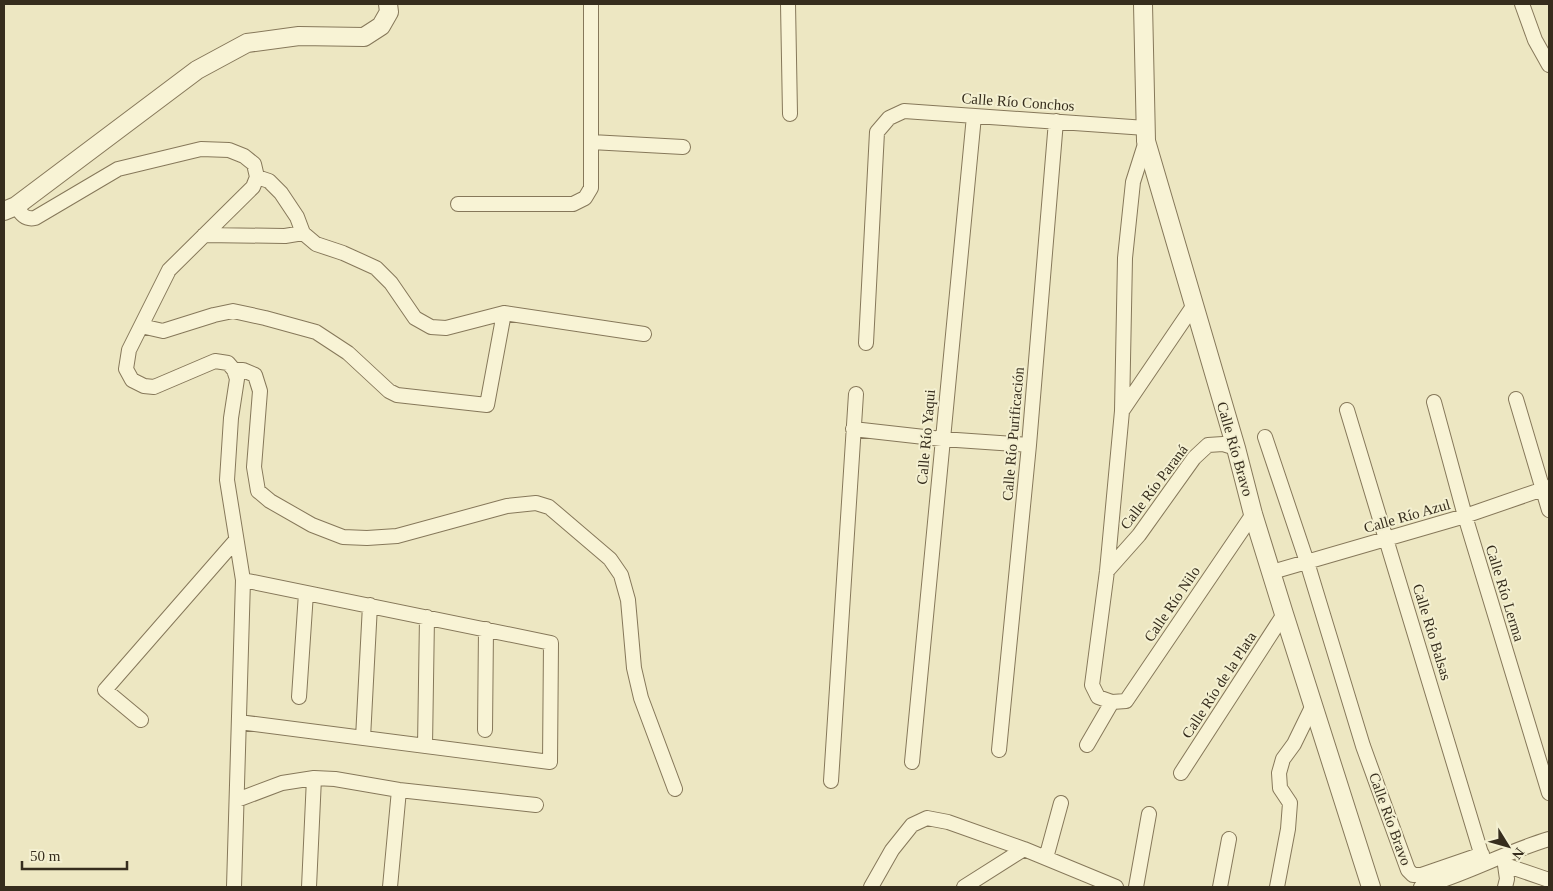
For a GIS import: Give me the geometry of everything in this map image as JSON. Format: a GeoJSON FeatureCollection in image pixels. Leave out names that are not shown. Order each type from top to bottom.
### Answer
{"type":"FeatureCollection","features":[{"type":"Feature","properties":{"kind":"street"},"geometry":{"type":"LineString","coordinates":[[234,887],[243,580],[227,480],[231,418],[237,379],[234,370],[228,363],[215,361],[154,386],[144,386],[132,380],[126,368],[129,350],[169,270],[253,188],[257,177],[254,164],[244,156],[229,150],[201,149],[118,169],[35,218],[29,219],[10,209],[197,70],[247,43],[299,36],[364,37],[381,26],[389,12],[388,4]]}},
{"type":"Feature","properties":{"kind":"street"},"geometry":{"type":"LineString","coordinates":[[458,204],[573,204],[585,198],[591,188],[591,4]]}},
{"type":"Feature","properties":{"kind":"street"},"geometry":{"type":"LineString","coordinates":[[788,4],[790,114]]}},
{"type":"Feature","properties":{"kind":"street","name":"Calle Río Bravo"},"geometry":{"type":"LineString","coordinates":[[1143,4],[1146,135],[1236,448],[1253,514],[1371,887]]}},
{"type":"Feature","properties":{"kind":"street"},"geometry":{"type":"LineString","coordinates":[[1522,4],[1535,40],[1549,66]]}},
{"type":"Feature","properties":{"kind":"street","name":"Calle Río Conchos"},"geometry":{"type":"LineString","coordinates":[[866,343],[877,132],[889,118],[904,111],[1056,121],[1146,135]]}},
{"type":"Feature","properties":{"kind":"street","name":"Calle Río Yaqui"},"geometry":{"type":"LineString","coordinates":[[912,762],[974,116]]}},
{"type":"Feature","properties":{"kind":"street","name":"Calle Río Purificación"},"geometry":{"type":"LineString","coordinates":[[999,750],[1029,445],[1056,121]]}},
{"type":"Feature","properties":{"kind":"street"},"geometry":{"type":"LineString","coordinates":[[1087,745],[1112,702],[1098,697],[1092,685],[1107,571],[1122,411],[1125,258],[1133,182],[1146,135]]}},
{"type":"Feature","properties":{"kind":"street"},"geometry":{"type":"LineString","coordinates":[[591,142],[683,147]]}},
{"type":"Feature","properties":{"kind":"street"},"geometry":{"type":"LineString","coordinates":[[257,177],[269,181],[281,193],[297,217],[303,232],[316,244],[343,253],[376,268],[392,283],[415,318],[430,327],[446,328],[504,313],[644,334]]}},
{"type":"Feature","properties":{"kind":"street"},"geometry":{"type":"LineString","coordinates":[[204,235],[285,236],[303,232]]}},
{"type":"Feature","properties":{"kind":"street"},"geometry":{"type":"LineString","coordinates":[[1122,411],[1194,305]]}},
{"type":"Feature","properties":{"kind":"street"},"geometry":{"type":"LineString","coordinates":[[141,326],[163,331],[214,315],[232,311],[241,312],[316,332],[348,353],[389,391],[397,395],[487,405],[504,313]]}},
{"type":"Feature","properties":{"kind":"street"},"geometry":{"type":"LineString","coordinates":[[234,370],[243,370],[255,376],[260,391],[254,467],[258,490],[270,501],[312,525],[343,538],[397,536],[507,506],[536,502],[549,507],[610,559],[621,575],[628,600],[634,668],[641,698],[675,789]]}},
{"type":"Feature","properties":{"kind":"street"},"geometry":{"type":"LineString","coordinates":[[831,781],[852,430],[856,394]]}},
{"type":"Feature","properties":{"kind":"street"},"geometry":{"type":"LineString","coordinates":[[1516,398],[1546,487],[1549,510]]}},
{"type":"Feature","properties":{"kind":"street","name":"Calle Río Lerma"},"geometry":{"type":"LineString","coordinates":[[1434,402],[1465,516],[1549,793]]}},
{"type":"Feature","properties":{"kind":"street","name":"Calle Río Balsas"},"geometry":{"type":"LineString","coordinates":[[1347,410],[1483,859]]}},
{"type":"Feature","properties":{"kind":"street"},"geometry":{"type":"LineString","coordinates":[[852,430],[1029,445]]}},
{"type":"Feature","properties":{"kind":"street","name":"Calle Río Bravo"},"geometry":{"type":"LineString","coordinates":[[1266,437],[1307,562],[1363,746],[1408,870],[1414,875],[1420,875],[1483,859]]}},
{"type":"Feature","properties":{"kind":"street","name":"Calle Río Paraná"},"geometry":{"type":"LineString","coordinates":[[1107,571],[1139,535],[1194,458],[1208,445],[1223,444],[1236,448]]}},
{"type":"Feature","properties":{"kind":"street","name":"Calle Río Azul"},"geometry":{"type":"LineString","coordinates":[[1272,572],[1465,516],[1546,487]]}},
{"type":"Feature","properties":{"kind":"street","name":"Calle Río Nilo"},"geometry":{"type":"LineString","coordinates":[[1112,702],[1126,701],[1253,514]]}},
{"type":"Feature","properties":{"kind":"street"},"geometry":{"type":"LineString","coordinates":[[141,720],[105,690],[236,540]]}},
{"type":"Feature","properties":{"kind":"street"},"geometry":{"type":"LineString","coordinates":[[239,722],[550,762],[551,642],[243,580]]}},
{"type":"Feature","properties":{"kind":"street"},"geometry":{"type":"LineString","coordinates":[[299,696],[306,593]]}},
{"type":"Feature","properties":{"kind":"street"},"geometry":{"type":"LineString","coordinates":[[363,738],[370,605]]}},
{"type":"Feature","properties":{"kind":"street","name":"Calle Río de la Plata"},"geometry":{"type":"LineString","coordinates":[[1181,773],[1284,614]]}},
{"type":"Feature","properties":{"kind":"street"},"geometry":{"type":"LineString","coordinates":[[425,746],[427,617]]}},
{"type":"Feature","properties":{"kind":"street"},"geometry":{"type":"LineString","coordinates":[[485,730],[486,629]]}},
{"type":"Feature","properties":{"kind":"street"},"geometry":{"type":"LineString","coordinates":[[1277,887],[1288,829],[1290,803],[1280,788],[1279,773],[1283,759],[1294,744],[1313,705]]}},
{"type":"Feature","properties":{"kind":"street"},"geometry":{"type":"LineString","coordinates":[[237,800],[282,783],[314,778],[335,779],[399,790],[536,805]]}},
{"type":"Feature","properties":{"kind":"street"},"geometry":{"type":"LineString","coordinates":[[309,887],[314,778]]}},
{"type":"Feature","properties":{"kind":"street"},"geometry":{"type":"LineString","coordinates":[[390,887],[399,790]]}},
{"type":"Feature","properties":{"kind":"street"},"geometry":{"type":"LineString","coordinates":[[1046,858],[1061,803]]}},
{"type":"Feature","properties":{"kind":"street"},"geometry":{"type":"LineString","coordinates":[[1136,887],[1149,814]]}},
{"type":"Feature","properties":{"kind":"street"},"geometry":{"type":"LineString","coordinates":[[871,887],[892,850],[912,825],[927,818],[948,822],[1024,849],[1107,886]]}},
{"type":"Feature","properties":{"kind":"street"},"geometry":{"type":"LineString","coordinates":[[1220,887],[1229,839]]}},
{"type":"Feature","properties":{"kind":"street"},"geometry":{"type":"LineString","coordinates":[[1504,860],[1549,839]]}},
{"type":"Feature","properties":{"kind":"street"},"geometry":{"type":"LineString","coordinates":[[964,887],[1024,849]]}},
{"type":"Feature","properties":{"kind":"street"},"geometry":{"type":"LineString","coordinates":[[1421,887],[1446,880],[1483,859],[1504,860],[1549,880]]}},
{"type":"Feature","properties":{"kind":"street"},"geometry":{"type":"LineString","coordinates":[[1504,860],[1507,879],[1505,887]]}}]}
